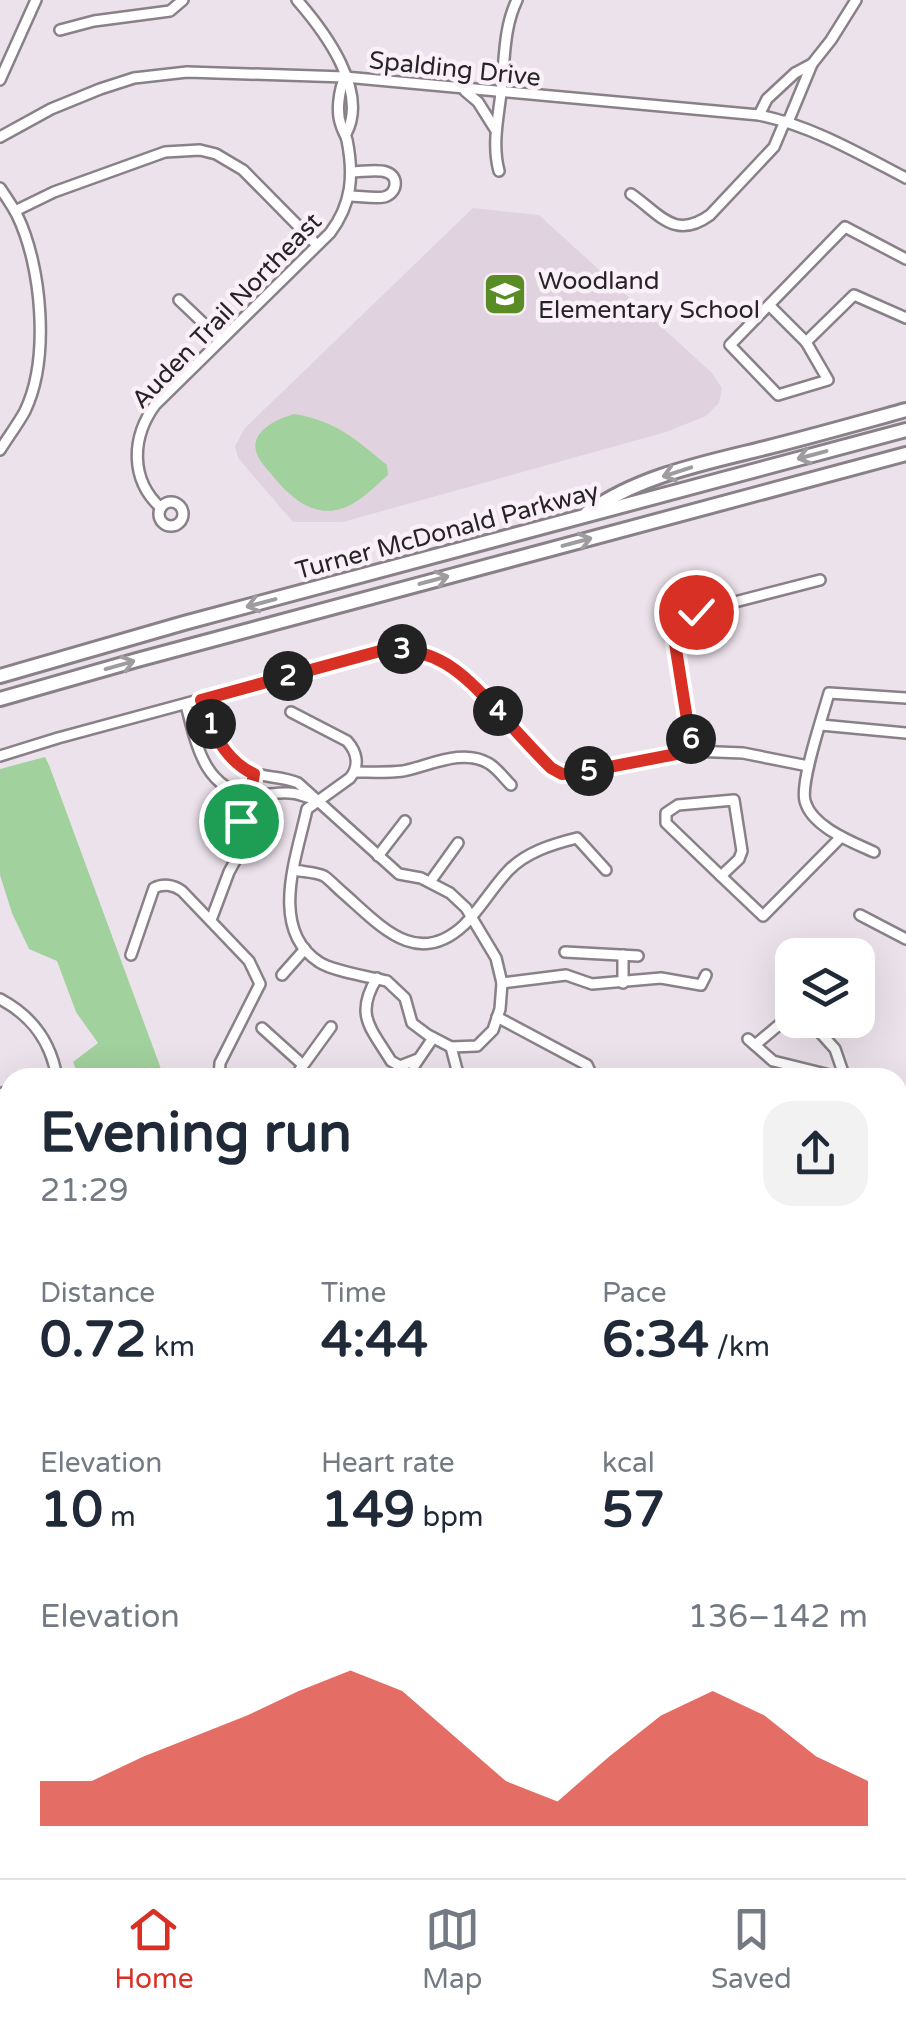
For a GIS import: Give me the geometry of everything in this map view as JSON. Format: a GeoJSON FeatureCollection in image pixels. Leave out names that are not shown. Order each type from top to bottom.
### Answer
{"type":"FeatureCollection","features":[{"type":"Feature","properties":{"kind":"highway"},"geometry":{"type":"LineString","coordinates":[[580,517],[609,497],[649,480],[906,410]]}},
{"type":"Feature","properties":{"kind":"highway","name":"Turner McDonald Parkway"},"geometry":{"type":"LineString","coordinates":[[0,676],[906,430]]}},
{"type":"Feature","properties":{"kind":"highway","name":"Turner McDonald Parkway"},"geometry":{"type":"LineString","coordinates":[[0,700],[906,454]]}},
{"type":"Feature","properties":{"kind":"street"},"geometry":{"type":"LineString","coordinates":[[0,80],[36,0]]}},
{"type":"Feature","properties":{"kind":"street"},"geometry":{"type":"LineString","coordinates":[[60,30],[94,20],[170,11],[183,0]]}},
{"type":"Feature","properties":{"kind":"street"},"geometry":{"type":"LineString","coordinates":[[297,0],[338,56],[345,77]]}},
{"type":"Feature","properties":{"kind":"street"},"geometry":{"type":"LineString","coordinates":[[499,171],[496,132],[507,29],[518,0]]}},
{"type":"Feature","properties":{"kind":"street"},"geometry":{"type":"LineString","coordinates":[[632,194],[670,223],[686,226],[710,215],[774,147],[812,64],[856,0]]}},
{"type":"Feature","properties":{"kind":"street"},"geometry":{"type":"LineString","coordinates":[[759,115],[767,99],[812,64]]}},
{"type":"Feature","properties":{"kind":"street","name":"Spalding Drive"},"geometry":{"type":"LineString","coordinates":[[0,136],[75,98],[134,78],[187,72],[345,77],[759,115],[824,136],[906,178]]}},
{"type":"Feature","properties":{"kind":"street","name":"Auden Trail Northeast"},"geometry":{"type":"LineString","coordinates":[[160,508],[146,491],[136,449],[141,429],[155,406],[317,245],[338,222],[350,196],[352,172],[346,134],[352,123],[352,88],[345,77]]}},
{"type":"Feature","properties":{"kind":"street"},"geometry":{"type":"LineString","coordinates":[[462,89],[487,113],[496,132]]}},
{"type":"Feature","properties":{"kind":"street"},"geometry":{"type":"LineString","coordinates":[[15,211],[165,152],[200,150],[216,154],[243,170],[317,245]]}},
{"type":"Feature","properties":{"kind":"street"},"geometry":{"type":"LineString","coordinates":[[350,196],[385,197],[396,185],[387,172],[352,172]]}},
{"type":"Feature","properties":{"kind":"street"},"geometry":{"type":"LineString","coordinates":[[0,188],[24,234],[41,328],[35,382],[26,409],[0,450]]}},
{"type":"Feature","properties":{"kind":"street"},"geometry":{"type":"LineString","coordinates":[[770,306],[806,342],[828,380],[778,396],[730,345],[846,227],[906,259]]}},
{"type":"Feature","properties":{"kind":"street"},"geometry":{"type":"LineString","coordinates":[[806,342],[854,295],[906,318]]}},
{"type":"Feature","properties":{"kind":"street"},"geometry":{"type":"LineString","coordinates":[[179,300],[220,340]]}},
{"type":"Feature","properties":{"kind":"street"},"geometry":{"type":"LineString","coordinates":[[692,751],[676,628],[696,612],[820,580]]}},
{"type":"Feature","properties":{"kind":"street"},"geometry":{"type":"LineString","coordinates":[[0,756],[396,649],[414,650],[443,662],[468,679],[551,768],[562,774],[692,751],[743,753],[808,766]]}},
{"type":"Feature","properties":{"kind":"street"},"geometry":{"type":"LineString","coordinates":[[874,852],[833,833],[815,816],[805,800],[808,766],[829,692],[906,698]]}},
{"type":"Feature","properties":{"kind":"street"},"geometry":{"type":"LineString","coordinates":[[201,700],[228,756],[241,768],[298,783],[314,800],[399,874],[422,878],[450,892],[466,908],[496,958],[502,983],[493,1030],[478,1046],[451,1048],[433,1038],[412,1023],[404,998],[387,981],[320,964],[296,938],[289,915],[307,809],[314,800],[344,784],[355,772],[355,753],[347,741],[291,712]]}},
{"type":"Feature","properties":{"kind":"street"},"geometry":{"type":"LineString","coordinates":[[186,705],[208,770],[229,788],[250,795],[287,793],[314,800]]}},
{"type":"Feature","properties":{"kind":"street"},"geometry":{"type":"LineString","coordinates":[[821,725],[906,733]]}},
{"type":"Feature","properties":{"kind":"street"},"geometry":{"type":"LineString","coordinates":[[355,772],[398,772],[446,759],[469,758],[489,763],[511,784]]}},
{"type":"Feature","properties":{"kind":"street"},"geometry":{"type":"LineString","coordinates":[[211,920],[229,872],[247,839],[241,821],[248,808],[254,774]]}},
{"type":"Feature","properties":{"kind":"street"},"geometry":{"type":"LineString","coordinates":[[721,876],[739,859],[742,850],[734,800],[678,805],[666,814],[666,823],[721,876],[764,916],[841,837]]}},
{"type":"Feature","properties":{"kind":"street"},"geometry":{"type":"LineString","coordinates":[[378,856],[405,821]]}},
{"type":"Feature","properties":{"kind":"street"},"geometry":{"type":"LineString","coordinates":[[294,870],[322,875],[404,942],[428,944],[450,938],[521,859],[552,844],[577,838],[606,870]]}},
{"type":"Feature","properties":{"kind":"street"},"geometry":{"type":"LineString","coordinates":[[430,882],[458,842]]}},
{"type":"Feature","properties":{"kind":"street"},"geometry":{"type":"LineString","coordinates":[[131,955],[155,886],[162,884],[177,887],[249,961],[260,984],[220,1068]]}},
{"type":"Feature","properties":{"kind":"street"},"geometry":{"type":"LineString","coordinates":[[860,914],[906,939]]}},
{"type":"Feature","properties":{"kind":"street"},"geometry":{"type":"LineString","coordinates":[[282,975],[305,949]]}},
{"type":"Feature","properties":{"kind":"street"},"geometry":{"type":"LineString","coordinates":[[565,952],[638,956]]}},
{"type":"Feature","properties":{"kind":"street"},"geometry":{"type":"LineString","coordinates":[[623,956],[623,982]]}},
{"type":"Feature","properties":{"kind":"street"},"geometry":{"type":"LineString","coordinates":[[502,983],[566,976],[592,984],[661,978],[701,985],[706,975]]}},
{"type":"Feature","properties":{"kind":"street"},"geometry":{"type":"LineString","coordinates":[[376,978],[364,1006],[370,1026],[390,1060],[400,1066],[418,1059]]}},
{"type":"Feature","properties":{"kind":"street"},"geometry":{"type":"LineString","coordinates":[[0,999],[20,1010],[40,1034],[55,1068]]}},
{"type":"Feature","properties":{"kind":"street"},"geometry":{"type":"LineString","coordinates":[[497,1017],[588,1068]]}},
{"type":"Feature","properties":{"kind":"street"},"geometry":{"type":"LineString","coordinates":[[775,1026],[752,1042],[773,1061],[802,1068]]}},
{"type":"Feature","properties":{"kind":"street"},"geometry":{"type":"LineString","coordinates":[[301,1068],[332,1027]]}},
{"type":"Feature","properties":{"kind":"street"},"geometry":{"type":"LineString","coordinates":[[262,1028],[303,1065]]}},
{"type":"Feature","properties":{"kind":"street"},"geometry":{"type":"LineString","coordinates":[[414,1068],[433,1038]]}},
{"type":"Feature","properties":{"kind":"street"},"geometry":{"type":"LineString","coordinates":[[826,1038],[836,1049],[841,1068]]}},
{"type":"Feature","properties":{"kind":"street"},"geometry":{"type":"LineString","coordinates":[[451,1048],[456,1068]]}},
{"type":"Feature","properties":{"kind":"shaded area","name":"Woodland Elementary School"},"geometry":{"type":"Polygon","coordinates":[[[473,208],[539,215],[712,373],[722,388],[719,403],[706,416],[666,432],[343,522],[293,522],[238,458],[235,446],[245,428],[473,208]]]}},
{"type":"Feature","properties":{"kind":"green space"},"geometry":{"type":"Polygon","coordinates":[[[295,414],[345,433],[387,465],[388,475],[344,508],[318,510],[302,503],[266,468],[255,446],[266,427],[295,414]]]}},
{"type":"Feature","properties":{"kind":"green space"},"geometry":{"type":"Polygon","coordinates":[[[45,757],[161,1068],[75,1068],[73,1062],[98,1043],[76,1012],[57,961],[29,949],[12,913],[0,875],[0,769],[45,757]]]}},
{"type":"Feature","properties":{"kind":"place","name":"Woodland Elementary School"},"geometry":{"type":"Point","coordinates":[505,294]}},
{"type":"Feature","properties":{"kind":"route"},"geometry":{"type":"LineString","coordinates":[[241,821],[248,808],[254,774],[228,756],[201,700],[380,651],[414,650],[443,662],[468,679],[551,768],[562,774],[578,773],[692,751],[675,643],[676,628],[696,612]]}}]}
